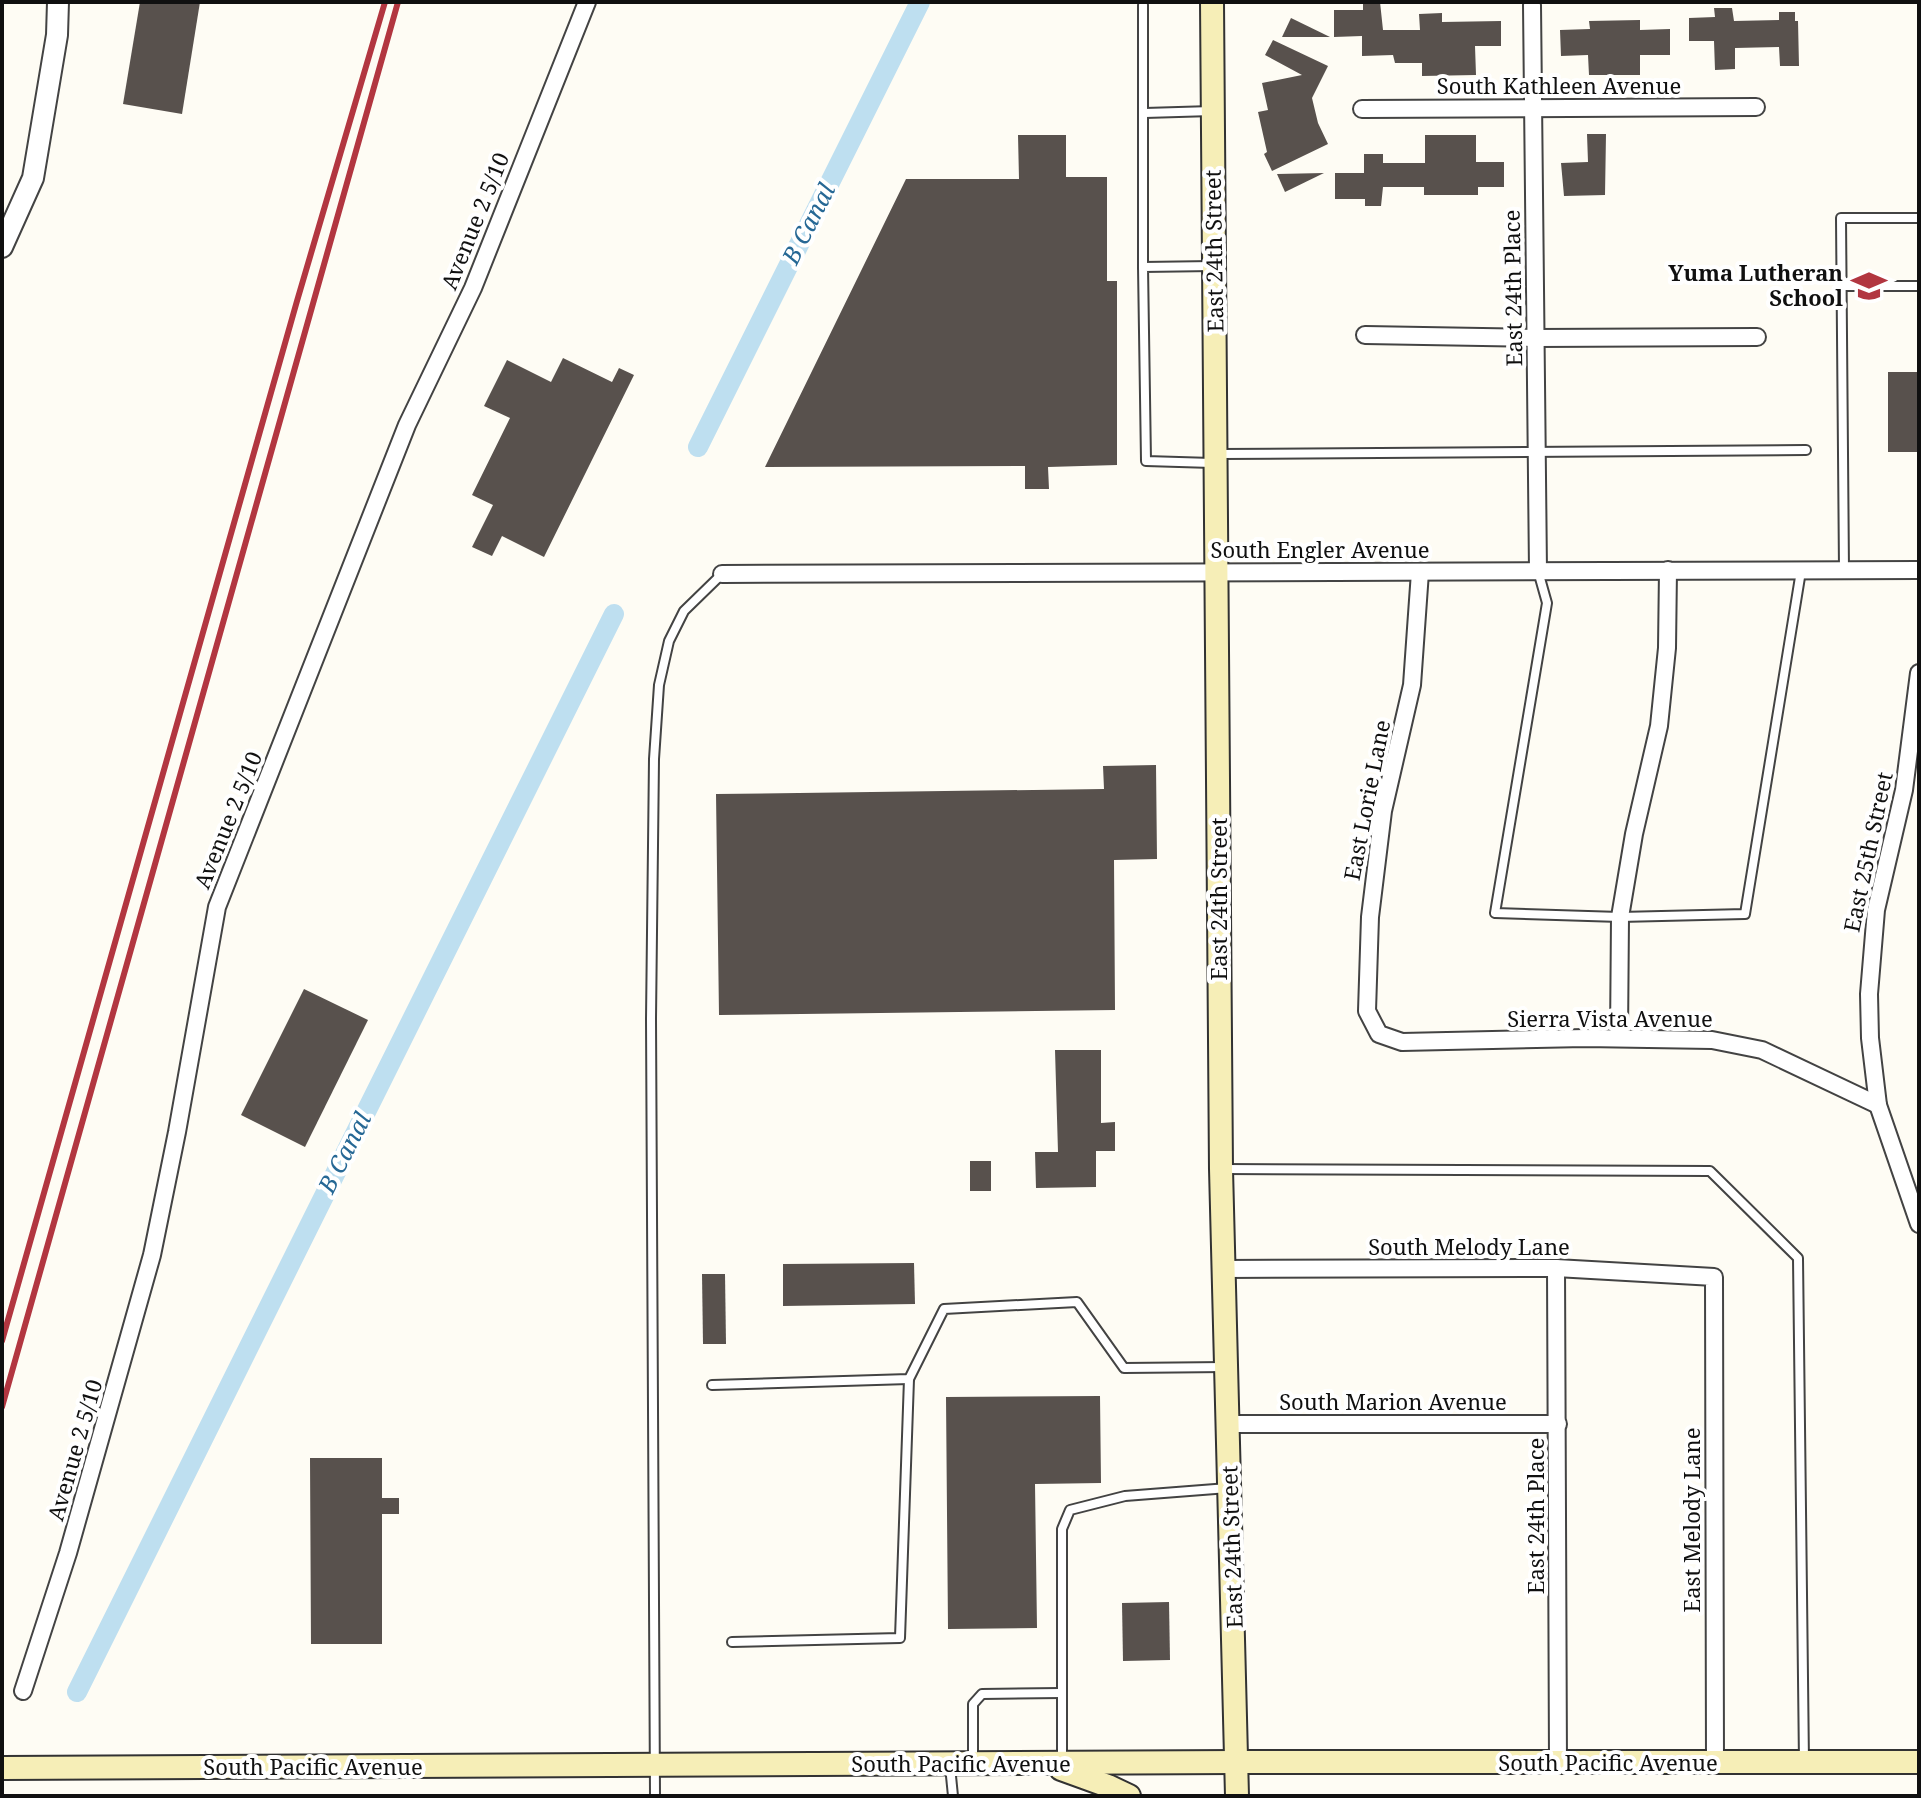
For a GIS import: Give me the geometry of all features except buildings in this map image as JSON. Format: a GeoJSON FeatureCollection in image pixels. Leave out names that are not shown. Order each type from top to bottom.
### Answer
{"type":"FeatureCollection","features":[{"type":"Feature","properties":{"kind":"main road","name":"East 24th Street"},"geometry":{"type":"LineString","coordinates":[[1212,2],[1221,1169],[1237,1796]]}},
{"type":"Feature","properties":{"kind":"main road","name":"South Pacific Avenue"},"geometry":{"type":"LineString","coordinates":[[2,1768],[1919,1762]]}},
{"type":"Feature","properties":{"kind":"main road"},"geometry":{"type":"LineString","coordinates":[[1053,1764],[1129,1796]]}},
{"type":"Feature","properties":{"kind":"street"},"geometry":{"type":"LineString","coordinates":[[2,247],[33,178],[57,35],[58,2]]}},
{"type":"Feature","properties":{"kind":"street","name":"Avenue 2 5/10"},"geometry":{"type":"LineString","coordinates":[[23,1691],[68,1553],[152,1255],[217,907],[407,425],[473,288],[587,2]]}},
{"type":"Feature","properties":{"kind":"street","name":"East 24th Place"},"geometry":{"type":"LineString","coordinates":[[1532,5],[1538,571]]}},
{"type":"Feature","properties":{"kind":"street","name":"South Kathleen Avenue"},"geometry":{"type":"LineString","coordinates":[[1362,109],[1756,107]]}},
{"type":"Feature","properties":{"kind":"street"},"geometry":{"type":"LineString","coordinates":[[1365,335],[1757,337]]}},
{"type":"Feature","properties":{"kind":"street"},"geometry":{"type":"LineString","coordinates":[[1619,1038],[1620,917],[1634,834],[1659,726],[1667,648],[1668,570]]}},
{"type":"Feature","properties":{"kind":"street","name":"South Engler Avenue"},"geometry":{"type":"LineString","coordinates":[[722,574],[1919,570]]}},
{"type":"Feature","properties":{"kind":"street","name":"East Lorie Lane"},"geometry":{"type":"LineString","coordinates":[[1379,1034],[1367,1011],[1370,917],[1383,811],[1412,685],[1420,572]]}},
{"type":"Feature","properties":{"kind":"street","name":"East 25th Street"},"geometry":{"type":"LineString","coordinates":[[1919,673],[1904,790],[1876,910],[1870,953],[1870,1038],[1878,1105],[1919,1224]]}},
{"type":"Feature","properties":{"kind":"street","name":"Sierra Vista Avenue"},"geometry":{"type":"LineString","coordinates":[[1379,1034],[1402,1042],[1619,1038],[1712,1040],[1762,1050],[1878,1105]]}},
{"type":"Feature","properties":{"kind":"street","name":"East 24th Place"},"geometry":{"type":"LineString","coordinates":[[1556,1268],[1558,1763]]}},
{"type":"Feature","properties":{"kind":"street","name":"South Melody Lane"},"geometry":{"type":"LineString","coordinates":[[1223,1269],[1556,1268],[1714,1277]]}},
{"type":"Feature","properties":{"kind":"street","name":"East Melody Lane"},"geometry":{"type":"LineString","coordinates":[[1714,1277],[1715,1763]]}},
{"type":"Feature","properties":{"kind":"street","name":"South Marion Avenue"},"geometry":{"type":"LineString","coordinates":[[1228,1424],[1558,1424]]}},
{"type":"Feature","properties":{"kind":"lane"},"geometry":{"type":"LineString","coordinates":[[1143,5],[1146,461],[1537,452],[1806,450]]}},
{"type":"Feature","properties":{"kind":"lane"},"geometry":{"type":"LineString","coordinates":[[1145,113],[1213,111]]}},
{"type":"Feature","properties":{"kind":"lane"},"geometry":{"type":"LineString","coordinates":[[1844,570],[1841,218],[1919,218]]}},
{"type":"Feature","properties":{"kind":"lane"},"geometry":{"type":"LineString","coordinates":[[1143,267],[1214,266]]}},
{"type":"Feature","properties":{"kind":"lane"},"geometry":{"type":"LineString","coordinates":[[1842,286],[1919,286]]}},
{"type":"Feature","properties":{"kind":"lane"},"geometry":{"type":"LineString","coordinates":[[1538,571],[1547,603],[1495,913],[1620,917],[1745,914],[1801,570]]}},
{"type":"Feature","properties":{"kind":"lane"},"geometry":{"type":"LineString","coordinates":[[655,1796],[651,1019],[654,759],[659,685],[669,641],[684,611],[722,574]]}},
{"type":"Feature","properties":{"kind":"lane"},"geometry":{"type":"LineString","coordinates":[[1221,1169],[1710,1171],[1798,1258],[1804,1762]]}},
{"type":"Feature","properties":{"kind":"lane"},"geometry":{"type":"LineString","coordinates":[[732,1642],[900,1638],[909,1379],[944,1309],[1077,1302],[1124,1368],[1226,1367]]}},
{"type":"Feature","properties":{"kind":"lane"},"geometry":{"type":"LineString","coordinates":[[712,1385],[909,1379]]}},
{"type":"Feature","properties":{"kind":"lane"},"geometry":{"type":"LineString","coordinates":[[1053,1764],[1061,1693],[1062,1529],[1070,1510],[1125,1496],[1230,1488]]}},
{"type":"Feature","properties":{"kind":"lane"},"geometry":{"type":"LineString","coordinates":[[974,1765],[973,1704],[982,1694],[1061,1693]]}},
{"type":"Feature","properties":{"kind":"lane"},"geometry":{"type":"LineString","coordinates":[[950,1765],[953,1796]]}},
{"type":"Feature","properties":{"kind":"waterway","name":"B Canal"},"geometry":{"type":"LineString","coordinates":[[698,447],[920,2]]}},
{"type":"Feature","properties":{"kind":"waterway","name":"B Canal"},"geometry":{"type":"LineString","coordinates":[[77,1692],[614,614]]}},
{"type":"Feature","properties":{"kind":"railway"},"geometry":{"type":"LineString","coordinates":[[2,1341],[385,2]]}},
{"type":"Feature","properties":{"kind":"railway"},"geometry":{"type":"LineString","coordinates":[[2,1407],[398,2]]}},
{"type":"Feature","properties":{"kind":"place","name":"Yuma Lutheran School"},"geometry":{"type":"Point","coordinates":[1869,286]}}]}
